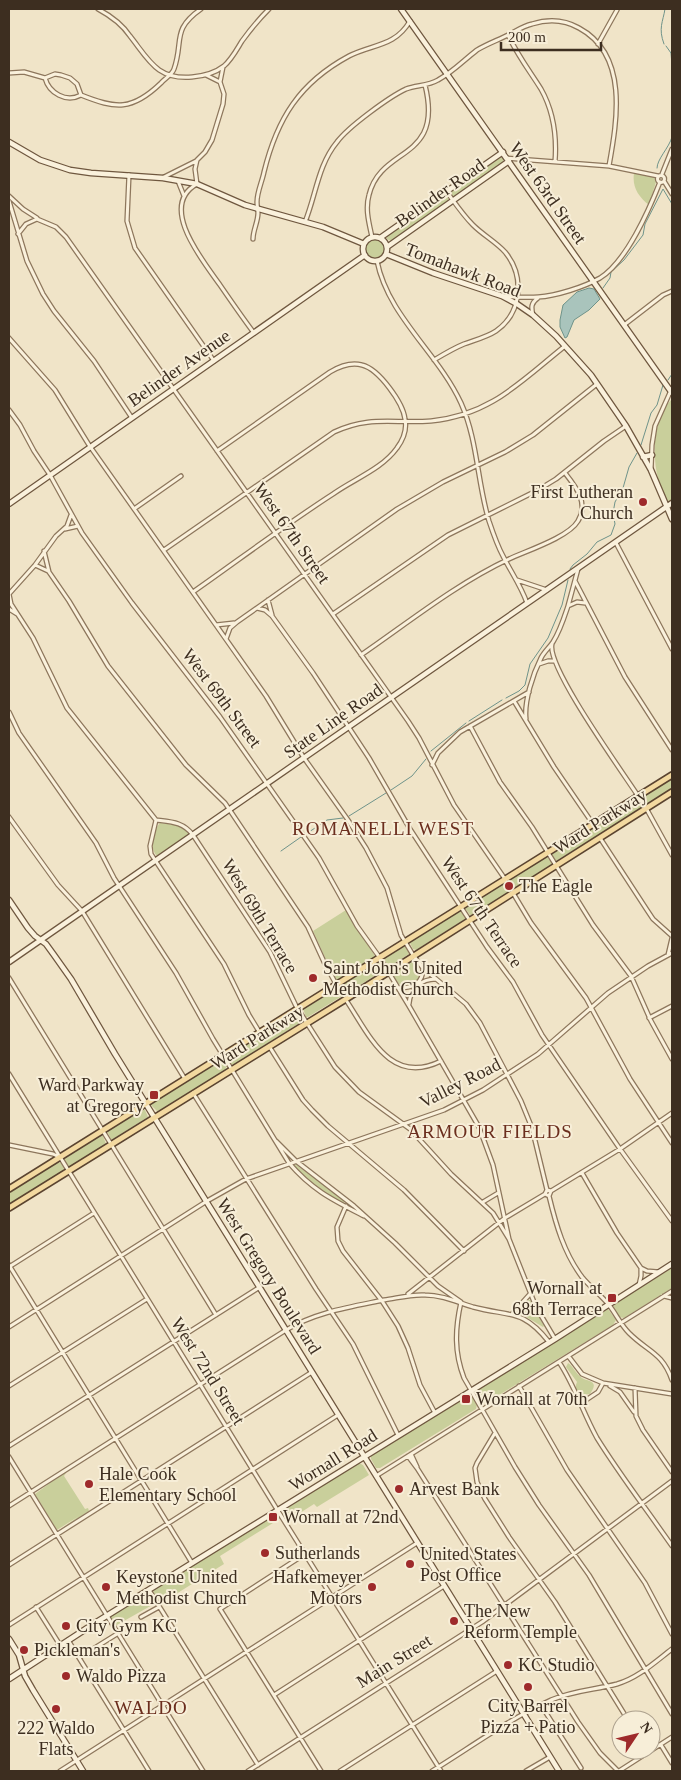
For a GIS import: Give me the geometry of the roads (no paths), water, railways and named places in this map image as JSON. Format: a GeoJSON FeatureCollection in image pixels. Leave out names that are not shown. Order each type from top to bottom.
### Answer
{"type":"FeatureCollection","features":[{"type":"Feature","properties":{"kind":"main road","name":"West 63rd Street"},"geometry":{"type":"LineString","coordinates":[[401,9],[672,391]]}},
{"type":"Feature","properties":{"kind":"main road"},"geometry":{"type":"LineString","coordinates":[[9,142],[31,156],[56,166],[84,172],[163,178],[197,184],[245,205],[335,231],[364,244]]}},
{"type":"Feature","properties":{"kind":"main road"},"geometry":{"type":"LineString","coordinates":[[380,238],[502,152]]}},
{"type":"Feature","properties":{"kind":"main road","name":"Belinder Road"},"geometry":{"type":"LineString","coordinates":[[387,247],[507,160]]}},
{"type":"Feature","properties":{"kind":"main road"},"geometry":{"type":"LineString","coordinates":[[372,237],[380,238],[386,243],[386,254],[377,261],[370,260],[364,256],[362,248],[372,237]]}},
{"type":"Feature","properties":{"kind":"main road","name":"Tomahawk Road"},"geometry":{"type":"LineString","coordinates":[[386,254],[433,273],[502,296],[533,315],[565,346],[597,384],[626,426],[651,470],[672,520]]}},
{"type":"Feature","properties":{"kind":"main road","name":"Belinder Avenue"},"geometry":{"type":"LineString","coordinates":[[9,504],[364,256]]}},
{"type":"Feature","properties":{"kind":"main road"},"geometry":{"type":"LineString","coordinates":[[643,456],[652,456]]}},
{"type":"Feature","properties":{"kind":"main road","name":"State Line Road"},"geometry":{"type":"LineString","coordinates":[[9,962],[672,503]]}},
{"type":"Feature","properties":{"kind":"main road","name":"Ward Parkway"},"geometry":{"type":"LineString","coordinates":[[9,1189],[672,775]]}},
{"type":"Feature","properties":{"kind":"main road","name":"Ward Parkway"},"geometry":{"type":"LineString","coordinates":[[9,1208],[346,999],[672,792]]}},
{"type":"Feature","properties":{"kind":"main road","name":"West Gregory Boulevard"},"geometry":{"type":"LineString","coordinates":[[9,900],[28,928],[51,950],[71,979],[115,1054],[559,1771]]}},
{"type":"Feature","properties":{"kind":"main road","name":"Wornall Road"},"geometry":{"type":"LineString","coordinates":[[9,1679],[106,1616],[471,1391],[672,1264]]}},
{"type":"Feature","properties":{"kind":"main road"},"geometry":{"type":"LineString","coordinates":[[9,1639],[19,1655],[25,1676],[32,1690],[83,1771]]}},
{"type":"Feature","properties":{"kind":"street"},"geometry":{"type":"LineString","coordinates":[[98,9],[118,22],[149,60],[164,74],[184,78],[206,75],[223,66],[234,54],[254,25],[269,9]]}},
{"type":"Feature","properties":{"kind":"street"},"geometry":{"type":"LineString","coordinates":[[45,78],[50,88],[62,96],[74,98],[81,95],[109,104],[130,103],[146,96],[169,76],[175,68],[178,39],[182,28],[188,19],[201,9]]}},
{"type":"Feature","properties":{"kind":"street"},"geometry":{"type":"LineString","coordinates":[[598,44],[616,10]]}},
{"type":"Feature","properties":{"kind":"street"},"geometry":{"type":"LineString","coordinates":[[253,239],[253,231],[258,215],[257,200],[272,141],[281,122],[296,99],[313,82],[344,59],[384,44],[404,30],[410,21]]}},
{"type":"Feature","properties":{"kind":"street"},"geometry":{"type":"LineString","coordinates":[[305,222],[322,167],[337,141],[352,126],[407,89],[438,80],[478,50],[530,24],[545,21],[554,21],[577,27],[584,31],[598,44],[610,63],[616,96],[616,129],[609,166]]}},
{"type":"Feature","properties":{"kind":"street"},"geometry":{"type":"LineString","coordinates":[[404,30],[416,29]]}},
{"type":"Feature","properties":{"kind":"street"},"geometry":{"type":"LineString","coordinates":[[508,35],[549,106],[555,130],[555,162]]}},
{"type":"Feature","properties":{"kind":"street"},"geometry":{"type":"LineString","coordinates":[[163,178],[197,160],[209,147],[224,99],[220,82],[223,66]]}},
{"type":"Feature","properties":{"kind":"street"},"geometry":{"type":"LineString","coordinates":[[9,73],[24,72],[45,78],[55,74],[70,78],[77,84],[81,95]]}},
{"type":"Feature","properties":{"kind":"street"},"geometry":{"type":"LineString","coordinates":[[206,75],[220,82]]}},
{"type":"Feature","properties":{"kind":"street"},"geometry":{"type":"LineString","coordinates":[[372,237],[367,206],[371,187],[383,170],[414,147],[423,135],[428,114],[428,96],[425,85]]}},
{"type":"Feature","properties":{"kind":"street"},"geometry":{"type":"LineString","coordinates":[[672,149],[660,175],[662,181],[672,194]]}},
{"type":"Feature","properties":{"kind":"street"},"geometry":{"type":"LineString","coordinates":[[184,197],[197,184],[195,169],[197,160]]}},
{"type":"Feature","properties":{"kind":"street"},"geometry":{"type":"LineString","coordinates":[[507,160],[609,166],[660,175]]}},
{"type":"Feature","properties":{"kind":"street"},"geometry":{"type":"LineString","coordinates":[[129,175],[127,214],[132,242],[214,361]]}},
{"type":"Feature","properties":{"kind":"street"},"geometry":{"type":"LineString","coordinates":[[178,180],[184,197],[183,222],[191,243],[254,333]]}},
{"type":"Feature","properties":{"kind":"street"},"geometry":{"type":"LineString","coordinates":[[502,296],[539,297],[564,292],[598,279],[612,268],[626,249],[643,221],[662,181]]}},
{"type":"Feature","properties":{"kind":"street"},"geometry":{"type":"LineString","coordinates":[[434,360],[457,347],[494,332],[505,323],[517,304],[518,297],[516,273],[509,257],[474,226],[447,192]]}},
{"type":"Feature","properties":{"kind":"street","name":"West 67th Street"},"geometry":{"type":"LineString","coordinates":[[9,196],[37,219],[56,227],[64,234],[392,697],[418,738],[454,805],[505,879]]}},
{"type":"Feature","properties":{"kind":"street"},"geometry":{"type":"LineString","coordinates":[[9,201],[29,266],[43,294],[94,361],[132,418]]}},
{"type":"Feature","properties":{"kind":"street"},"geometry":{"type":"LineString","coordinates":[[18,234],[26,224],[37,219]]}},
{"type":"Feature","properties":{"kind":"street"},"geometry":{"type":"LineString","coordinates":[[377,261],[379,273],[386,291],[450,383],[465,414],[473,437],[488,515],[496,540],[527,604]]}},
{"type":"Feature","properties":{"kind":"street"},"geometry":{"type":"LineString","coordinates":[[624,324],[672,291]]}},
{"type":"Feature","properties":{"kind":"street"},"geometry":{"type":"LineString","coordinates":[[533,315],[531,307],[533,302],[539,297]]}},
{"type":"Feature","properties":{"kind":"street"},"geometry":{"type":"LineString","coordinates":[[9,338],[55,390],[91,447],[278,714],[304,758],[348,820],[366,848],[387,888],[398,926],[413,955],[423,968],[458,996],[473,1012],[480,1023],[521,1101],[532,1128],[549,1190],[547,1195],[568,1257],[587,1283],[608,1304],[620,1323],[631,1335],[660,1357],[672,1380]]}},
{"type":"Feature","properties":{"kind":"street"},"geometry":{"type":"LineString","coordinates":[[164,550],[329,435],[344,428],[372,421],[430,421],[465,414],[486,406],[506,394],[565,346]]}},
{"type":"Feature","properties":{"kind":"street"},"geometry":{"type":"LineString","coordinates":[[193,592],[386,459],[397,448],[405,432],[406,421],[400,405],[377,373],[366,366],[352,364],[330,372],[218,451]]}},
{"type":"Feature","properties":{"kind":"street"},"geometry":{"type":"LineString","coordinates":[[226,639],[230,628],[237,622],[404,505],[443,482],[505,452],[533,435],[597,384]]}},
{"type":"Feature","properties":{"kind":"street"},"geometry":{"type":"LineString","coordinates":[[651,470],[655,426],[672,391]]}},
{"type":"Feature","properties":{"kind":"street","name":"West 69th Street"},"geometry":{"type":"LineString","coordinates":[[9,410],[50,475],[78,526],[132,603],[220,717],[319,858],[354,921],[388,971],[479,1127],[486,1145],[509,1239]]}},
{"type":"Feature","properties":{"kind":"street"},"geometry":{"type":"LineString","coordinates":[[333,614],[429,548],[566,473],[604,441],[626,426]]}},
{"type":"Feature","properties":{"kind":"street"},"geometry":{"type":"LineString","coordinates":[[361,655],[459,588],[505,560],[568,532],[577,523],[582,511],[581,498],[566,473]]}},
{"type":"Feature","properties":{"kind":"street"},"geometry":{"type":"LineString","coordinates":[[134,509],[181,476]]}},
{"type":"Feature","properties":{"kind":"street"},"geometry":{"type":"LineString","coordinates":[[71,515],[69,523],[9,594],[11,604],[32,638],[68,708],[156,820],[150,846],[152,854],[224,964],[249,1015],[260,1032]]}},
{"type":"Feature","properties":{"kind":"street"},"geometry":{"type":"LineString","coordinates":[[64,529],[78,526]]}},
{"type":"Feature","properties":{"kind":"street"},"geometry":{"type":"LineString","coordinates":[[616,542],[672,649]]}},
{"type":"Feature","properties":{"kind":"street"},"geometry":{"type":"LineString","coordinates":[[44,551],[48,572],[69,601],[113,674],[186,766],[229,809],[308,927],[337,985]]}},
{"type":"Feature","properties":{"kind":"street"},"geometry":{"type":"LineString","coordinates":[[35,565],[48,572]]}},
{"type":"Feature","properties":{"kind":"street"},"geometry":{"type":"LineString","coordinates":[[527,722],[526,709],[529,691],[542,657],[552,644],[562,623],[578,569]]}},
{"type":"Feature","properties":{"kind":"street"},"geometry":{"type":"LineString","coordinates":[[517,580],[548,590]]}},
{"type":"Feature","properties":{"kind":"street"},"geometry":{"type":"LineString","coordinates":[[575,581],[625,677],[672,750]]}},
{"type":"Feature","properties":{"kind":"street","name":"West 67th Terrace"},"geometry":{"type":"LineString","coordinates":[[268,600],[272,616]]}},
{"type":"Feature","properties":{"kind":"street"},"geometry":{"type":"LineString","coordinates":[[568,606],[577,602],[586,604]]}},
{"type":"Feature","properties":{"kind":"street","name":"West 67th Terrace"},"geometry":{"type":"LineString","coordinates":[[257,608],[266,610],[272,616],[313,673],[369,758],[410,829],[512,982],[549,1045],[672,1221]]}},
{"type":"Feature","properties":{"kind":"street"},"geometry":{"type":"LineString","coordinates":[[9,609],[17,614]]}},
{"type":"Feature","properties":{"kind":"street"},"geometry":{"type":"LineString","coordinates":[[216,625],[227,625],[237,622]]}},
{"type":"Feature","properties":{"kind":"street"},"geometry":{"type":"LineString","coordinates":[[552,644],[551,648],[555,661],[589,723],[638,796],[672,855]]}},
{"type":"Feature","properties":{"kind":"street"},"geometry":{"type":"LineString","coordinates":[[539,664],[555,661]]}},
{"type":"Feature","properties":{"kind":"street"},"geometry":{"type":"LineString","coordinates":[[432,766],[438,753],[460,732],[529,691]]}},
{"type":"Feature","properties":{"kind":"street"},"geometry":{"type":"LineString","coordinates":[[514,701],[554,767],[593,824]]}},
{"type":"Feature","properties":{"kind":"street"},"geometry":{"type":"LineString","coordinates":[[9,712],[19,733],[96,843],[119,886],[176,974],[212,1039],[289,1163],[308,1183],[324,1195],[368,1218]]}},
{"type":"Feature","properties":{"kind":"street"},"geometry":{"type":"LineString","coordinates":[[470,726],[500,782],[548,852],[594,926],[631,976],[650,1018],[672,1057]]}},
{"type":"Feature","properties":{"kind":"street"},"geometry":{"type":"LineString","coordinates":[[427,754],[438,753]]}},
{"type":"Feature","properties":{"kind":"street"},"geometry":{"type":"LineString","coordinates":[[9,817],[58,885],[82,911],[185,1079]]}},
{"type":"Feature","properties":{"kind":"street","name":"West 69th Terrace"},"geometry":{"type":"LineString","coordinates":[[156,820],[182,824],[193,835],[270,952],[306,1023],[335,1067],[349,1084],[368,1100],[404,1124],[424,1143],[451,1174],[483,1202],[499,1222]]}},
{"type":"Feature","properties":{"kind":"street"},"geometry":{"type":"LineString","coordinates":[[600,838],[653,919],[672,937],[667,955]]}},
{"type":"Feature","properties":{"kind":"street"},"geometry":{"type":"LineString","coordinates":[[512,893],[591,1007],[630,1079],[672,1143]]}},
{"type":"Feature","properties":{"kind":"street","name":"Valley Road"},"geometry":{"type":"LineString","coordinates":[[9,1328],[207,1201],[246,1179],[444,1110],[507,1076],[549,1045],[591,1007],[631,976],[672,953]]}},
{"type":"Feature","properties":{"kind":"street"},"geometry":{"type":"LineString","coordinates":[[409,1006],[411,993],[418,984],[423,968]]}},
{"type":"Feature","properties":{"kind":"street"},"geometry":{"type":"LineString","coordinates":[[9,978],[216,1315]]}},
{"type":"Feature","properties":{"kind":"street"},"geometry":{"type":"LineString","coordinates":[[398,988],[411,988],[427,980],[437,979]]}},
{"type":"Feature","properties":{"kind":"street"},"geometry":{"type":"LineString","coordinates":[[346,999],[377,1047],[392,1062],[404,1067],[418,1069],[441,1061]]}},
{"type":"Feature","properties":{"kind":"street"},"geometry":{"type":"LineString","coordinates":[[650,1018],[672,1006]]}},
{"type":"Feature","properties":{"kind":"street"},"geometry":{"type":"LineString","coordinates":[[269,1046],[304,1100],[325,1123],[404,1190],[464,1251]]}},
{"type":"Feature","properties":{"kind":"street","name":"West 72nd Street"},"geometry":{"type":"LineString","coordinates":[[9,1074],[59,1158],[439,1769]]}},
{"type":"Feature","properties":{"kind":"street"},"geometry":{"type":"LineString","coordinates":[[193,1093],[361,1358],[398,1435]]}},
{"type":"Feature","properties":{"kind":"street"},"geometry":{"type":"LineString","coordinates":[[549,1190],[582,1173],[672,1113]]}},
{"type":"Feature","properties":{"kind":"street"},"geometry":{"type":"LineString","coordinates":[[276,1141],[296,1161],[348,1200],[395,1243],[429,1278],[461,1302]]}},
{"type":"Feature","properties":{"kind":"street"},"geometry":{"type":"LineString","coordinates":[[9,1145],[53,1154],[59,1158]]}},
{"type":"Feature","properties":{"kind":"street"},"geometry":{"type":"LineString","coordinates":[[582,1173],[640,1268],[639,1285]]}},
{"type":"Feature","properties":{"kind":"street"},"geometry":{"type":"LineString","coordinates":[[483,1202],[498,1192]]}},
{"type":"Feature","properties":{"kind":"street"},"geometry":{"type":"LineString","coordinates":[[407,1295],[499,1222],[547,1195]]}},
{"type":"Feature","properties":{"kind":"street"},"geometry":{"type":"LineString","coordinates":[[348,1200],[337,1227],[338,1241],[343,1251],[382,1301],[402,1335],[420,1385],[434,1413]]}},
{"type":"Feature","properties":{"kind":"street"},"geometry":{"type":"LineString","coordinates":[[94,1214],[9,1266],[192,1564]]}},
{"type":"Feature","properties":{"kind":"street"},"geometry":{"type":"LineString","coordinates":[[499,1222],[509,1239],[530,1294],[554,1337]]}},
{"type":"Feature","properties":{"kind":"street"},"geometry":{"type":"LineString","coordinates":[[640,1268],[659,1272]]}},
{"type":"Feature","properties":{"kind":"street"},"geometry":{"type":"LineString","coordinates":[[9,1446],[260,1287]]}},
{"type":"Feature","properties":{"kind":"street"},"geometry":{"type":"LineString","coordinates":[[376,1476],[481,1408],[569,1356],[672,1291]]}},
{"type":"Feature","properties":{"kind":"street"},"geometry":{"type":"LineString","coordinates":[[512,1314],[530,1294]]}},
{"type":"Feature","properties":{"kind":"street"},"geometry":{"type":"LineString","coordinates":[[9,1506],[114,1438],[308,1318],[407,1295],[431,1295],[474,1307],[512,1314],[528,1321],[549,1342]]}},
{"type":"Feature","properties":{"kind":"street"},"geometry":{"type":"LineString","coordinates":[[664,1296],[672,1298]]}},
{"type":"Feature","properties":{"kind":"street"},"geometry":{"type":"LineString","coordinates":[[9,1386],[147,1299]]}},
{"type":"Feature","properties":{"kind":"street"},"geometry":{"type":"LineString","coordinates":[[461,1302],[456,1325],[456,1349],[461,1371],[471,1391],[524,1482],[601,1595],[644,1670],[672,1714]]}},
{"type":"Feature","properties":{"kind":"street"},"geometry":{"type":"LineString","coordinates":[[540,1332],[547,1327]]}},
{"type":"Feature","properties":{"kind":"street"},"geometry":{"type":"LineString","coordinates":[[569,1356],[582,1374],[620,1392],[635,1412],[643,1430],[672,1472]]}},
{"type":"Feature","properties":{"kind":"street"},"geometry":{"type":"LineString","coordinates":[[559,1362],[572,1383],[580,1404],[598,1438],[672,1546]]}},
{"type":"Feature","properties":{"kind":"street"},"geometry":{"type":"LineString","coordinates":[[9,1565],[312,1372]]}},
{"type":"Feature","properties":{"kind":"street"},"geometry":{"type":"LineString","coordinates":[[603,1383],[672,1394]]}},
{"type":"Feature","properties":{"kind":"street"},"geometry":{"type":"LineString","coordinates":[[580,1404],[598,1392],[603,1383]]}},
{"type":"Feature","properties":{"kind":"street"},"geometry":{"type":"LineString","coordinates":[[519,1386],[563,1464],[645,1583],[672,1634]]}},
{"type":"Feature","properties":{"kind":"street"},"geometry":{"type":"LineString","coordinates":[[635,1388],[635,1412]]}},
{"type":"Feature","properties":{"kind":"street"},"geometry":{"type":"LineString","coordinates":[[9,1625],[338,1415]]}},
{"type":"Feature","properties":{"kind":"street"},"geometry":{"type":"LineString","coordinates":[[495,1433],[475,1468],[477,1482],[485,1499],[509,1537],[540,1580],[622,1710]]}},
{"type":"Feature","properties":{"kind":"street"},"geometry":{"type":"LineString","coordinates":[[409,1455],[600,1753],[618,1771],[634,1760]]}},
{"type":"Feature","properties":{"kind":"street"},"geometry":{"type":"LineString","coordinates":[[9,1458],[203,1771]]}},
{"type":"Feature","properties":{"kind":"street","name":"Main Street"},"geometry":{"type":"LineString","coordinates":[[248,1771],[505,1606],[672,1481]]}},
{"type":"Feature","properties":{"kind":"street"},"geometry":{"type":"LineString","coordinates":[[60,1771],[417,1543]]}},
{"type":"Feature","properties":{"kind":"street"},"geometry":{"type":"LineString","coordinates":[[305,1554],[220,1609],[321,1771]]}},
{"type":"Feature","properties":{"kind":"street"},"geometry":{"type":"LineString","coordinates":[[274,1696],[444,1586]]}},
{"type":"Feature","properties":{"kind":"street"},"geometry":{"type":"LineString","coordinates":[[149,1590],[258,1765]]}},
{"type":"Feature","properties":{"kind":"street"},"geometry":{"type":"LineString","coordinates":[[142,1617],[160,1606]]}},
{"type":"Feature","properties":{"kind":"street"},"geometry":{"type":"LineString","coordinates":[[36,1607],[60,1645]]}},
{"type":"Feature","properties":{"kind":"street"},"geometry":{"type":"LineString","coordinates":[[80,1658],[117,1634]]}},
{"type":"Feature","properties":{"kind":"street"},"geometry":{"type":"LineString","coordinates":[[68,1640],[149,1771]]}},
{"type":"Feature","properties":{"kind":"street"},"geometry":{"type":"LineString","coordinates":[[432,1771],[439,1769],[523,1714],[573,1692],[627,1680],[672,1649]]}},
{"type":"Feature","properties":{"kind":"street"},"geometry":{"type":"LineString","coordinates":[[340,1771],[497,1671]]}},
{"type":"Feature","properties":{"kind":"street"},"geometry":{"type":"LineString","coordinates":[[542,1705],[581,1768]]}},
{"type":"Feature","properties":{"kind":"street"},"geometry":{"type":"LineString","coordinates":[[672,1737],[661,1745],[672,1763]]}},
{"type":"Feature","properties":{"kind":"street"},"geometry":{"type":"LineString","coordinates":[[526,1771],[550,1757]]}},
{"type":"Feature","properties":{"kind":"water"},"geometry":{"type":"Polygon","coordinates":[[[589,288],[594,289],[600,299],[589,310],[574,320],[565,338],[560,327],[563,305],[577,292],[589,288]]]}},
{"type":"Feature","properties":{"kind":"waterway"},"geometry":{"type":"LineString","coordinates":[[664,44],[661,25],[665,9]]}},
{"type":"Feature","properties":{"kind":"waterway"},"geometry":{"type":"LineString","coordinates":[[666,46],[671,53],[672,65]]}},
{"type":"Feature","properties":{"kind":"waterway"},"geometry":{"type":"LineString","coordinates":[[657,168],[672,137]]}},
{"type":"Feature","properties":{"kind":"waterway"},"geometry":{"type":"LineString","coordinates":[[603,288],[610,278],[611,272],[624,260],[643,235],[645,224],[663,189],[672,204]]}},
{"type":"Feature","properties":{"kind":"waterway"},"geometry":{"type":"LineString","coordinates":[[668,380],[672,374]]}},
{"type":"Feature","properties":{"kind":"waterway"},"geometry":{"type":"LineString","coordinates":[[641,445],[651,413],[657,405],[663,385]]}},
{"type":"Feature","properties":{"kind":"waterway"},"geometry":{"type":"LineString","coordinates":[[570,569],[597,542],[611,535],[615,524],[613,513],[615,502],[623,488],[629,467],[637,453]]}},
{"type":"Feature","properties":{"kind":"waterway"},"geometry":{"type":"LineString","coordinates":[[506,698],[519,691],[525,685],[530,664],[548,638],[562,605],[568,580]]}},
{"type":"Feature","properties":{"kind":"waterway"},"geometry":{"type":"LineString","coordinates":[[469,721],[502,700]]}},
{"type":"Feature","properties":{"kind":"waterway"},"geometry":{"type":"LineString","coordinates":[[431,751],[466,723]]}},
{"type":"Feature","properties":{"kind":"waterway"},"geometry":{"type":"LineString","coordinates":[[391,790],[412,776],[426,759]]}},
{"type":"Feature","properties":{"kind":"waterway"},"geometry":{"type":"LineString","coordinates":[[349,816],[386,793]]}},
{"type":"Feature","properties":{"kind":"waterway"},"geometry":{"type":"LineString","coordinates":[[306,834],[327,820],[343,818]]}},
{"type":"Feature","properties":{"kind":"waterway"},"geometry":{"type":"LineString","coordinates":[[281,851],[301,837]]}},
{"type":"Feature","properties":{"kind":"place","name":"First Lutheran Church"},"geometry":{"type":"Point","coordinates":[643,502]}},
{"type":"Feature","properties":{"kind":"place","name":"The Eagle"},"geometry":{"type":"Point","coordinates":[509,886]}},
{"type":"Feature","properties":{"kind":"place","name":"Saint John's United Methodist Church"},"geometry":{"type":"Point","coordinates":[313,978]}},
{"type":"Feature","properties":{"kind":"place","name":"Ward Parkway at Gregory"},"geometry":{"type":"Point","coordinates":[154,1095]}},
{"type":"Feature","properties":{"kind":"place","name":"Wornall at 68th Terrace"},"geometry":{"type":"Point","coordinates":[612,1298]}},
{"type":"Feature","properties":{"kind":"place","name":"Wornall at 70th"},"geometry":{"type":"Point","coordinates":[466,1399]}},
{"type":"Feature","properties":{"kind":"place","name":"Hale Cook Elementary School"},"geometry":{"type":"Point","coordinates":[89,1484]}},
{"type":"Feature","properties":{"kind":"place","name":"Arvest Bank"},"geometry":{"type":"Point","coordinates":[399,1489]}},
{"type":"Feature","properties":{"kind":"place","name":"Wornall at 72nd"},"geometry":{"type":"Point","coordinates":[273,1517]}},
{"type":"Feature","properties":{"kind":"place","name":"Sutherlands"},"geometry":{"type":"Point","coordinates":[265,1553]}},
{"type":"Feature","properties":{"kind":"place","name":"United States Post Office"},"geometry":{"type":"Point","coordinates":[410,1564]}},
{"type":"Feature","properties":{"kind":"place","name":"Keystone United Methodist Church"},"geometry":{"type":"Point","coordinates":[106,1587]}},
{"type":"Feature","properties":{"kind":"place","name":"Hafkemeyer Motors"},"geometry":{"type":"Point","coordinates":[372,1587]}},
{"type":"Feature","properties":{"kind":"place","name":"The New Reform Temple"},"geometry":{"type":"Point","coordinates":[454,1621]}},
{"type":"Feature","properties":{"kind":"place","name":"City Gym KC"},"geometry":{"type":"Point","coordinates":[66,1626]}},
{"type":"Feature","properties":{"kind":"place","name":"Pickleman's"},"geometry":{"type":"Point","coordinates":[24,1650]}},
{"type":"Feature","properties":{"kind":"place","name":"KC Studio"},"geometry":{"type":"Point","coordinates":[508,1665]}},
{"type":"Feature","properties":{"kind":"place","name":"Waldo Pizza"},"geometry":{"type":"Point","coordinates":[66,1676]}},
{"type":"Feature","properties":{"kind":"place","name":"City Barrel Pizza + Patio"},"geometry":{"type":"Point","coordinates":[528,1687]}},
{"type":"Feature","properties":{"kind":"place","name":"222 Waldo Flats"},"geometry":{"type":"Point","coordinates":[56,1709]}},
{"type":"Feature","properties":{"kind":"district","name":"ROMANELLI WEST"},"geometry":{"type":"Point","coordinates":[383,828]}},
{"type":"Feature","properties":{"kind":"district","name":"ARMOUR FIELDS"},"geometry":{"type":"Point","coordinates":[490,1131]}},
{"type":"Feature","properties":{"kind":"district","name":"WALDO"},"geometry":{"type":"Point","coordinates":[151,1707]}}]}
